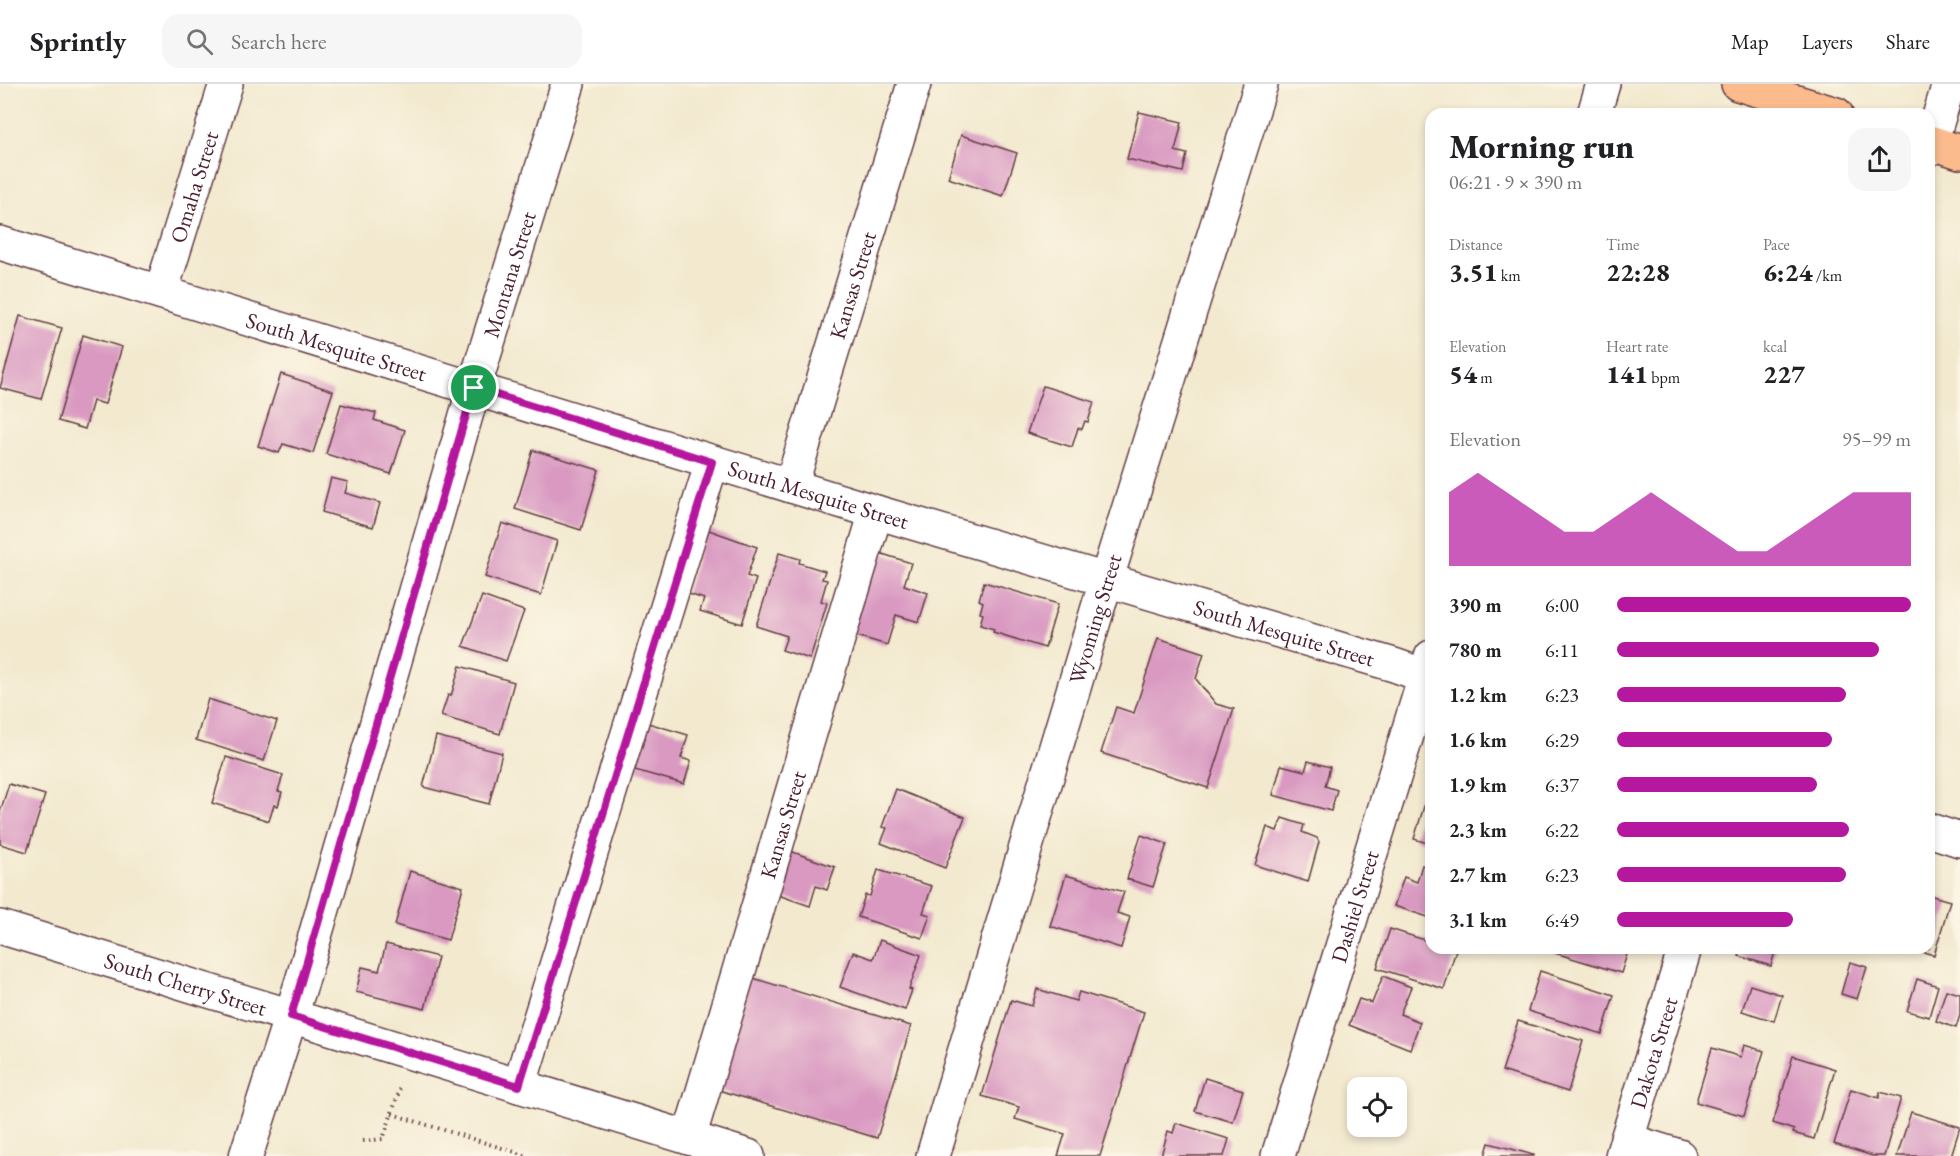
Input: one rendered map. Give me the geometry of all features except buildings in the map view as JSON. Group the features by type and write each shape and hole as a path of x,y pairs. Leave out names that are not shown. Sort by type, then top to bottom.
{"main road":[{"path":"1738,84 1816,108"}],"street":[{"name":"Omaha Street","path":"161,292 226,84"},
{"name":"Montana Street","path":"246,1156 291,1016 474,388 568,84"},
{"name":"Kansas Street","path":"791,486 914,84"},
{"name":"Wyoming Street","path":"933,1156 1106,581 1261,84"},
{"path":"1596,108 1603,84"},
{"path":"1937,146 1949,84"},
{"name":"South Mesquite Street","path":"0,243 1106,581 1425,670"},
{"path":"519,1086 712,462"},
{"name":"Kansas Street","path":"698,1145 876,512"},
{"name":"Dashiel Street","path":"1278,1156 1425,684"},
{"path":"1935,832 1960,840"},
{"name":"South Cherry Street","path":"0,927 519,1086 698,1145 748,1156"},
{"name":"Dakota Street","path":"1625,1148 1683,954"},
{"path":"1625,1148 1679,1156"}],"path":[{"path":"363,1141 383,1139 400,1089"},
{"path":"392,1114 528,1156"}],"route":[{"path":"474,388 712,462 519,1086 291,1016 474,388"}]}
